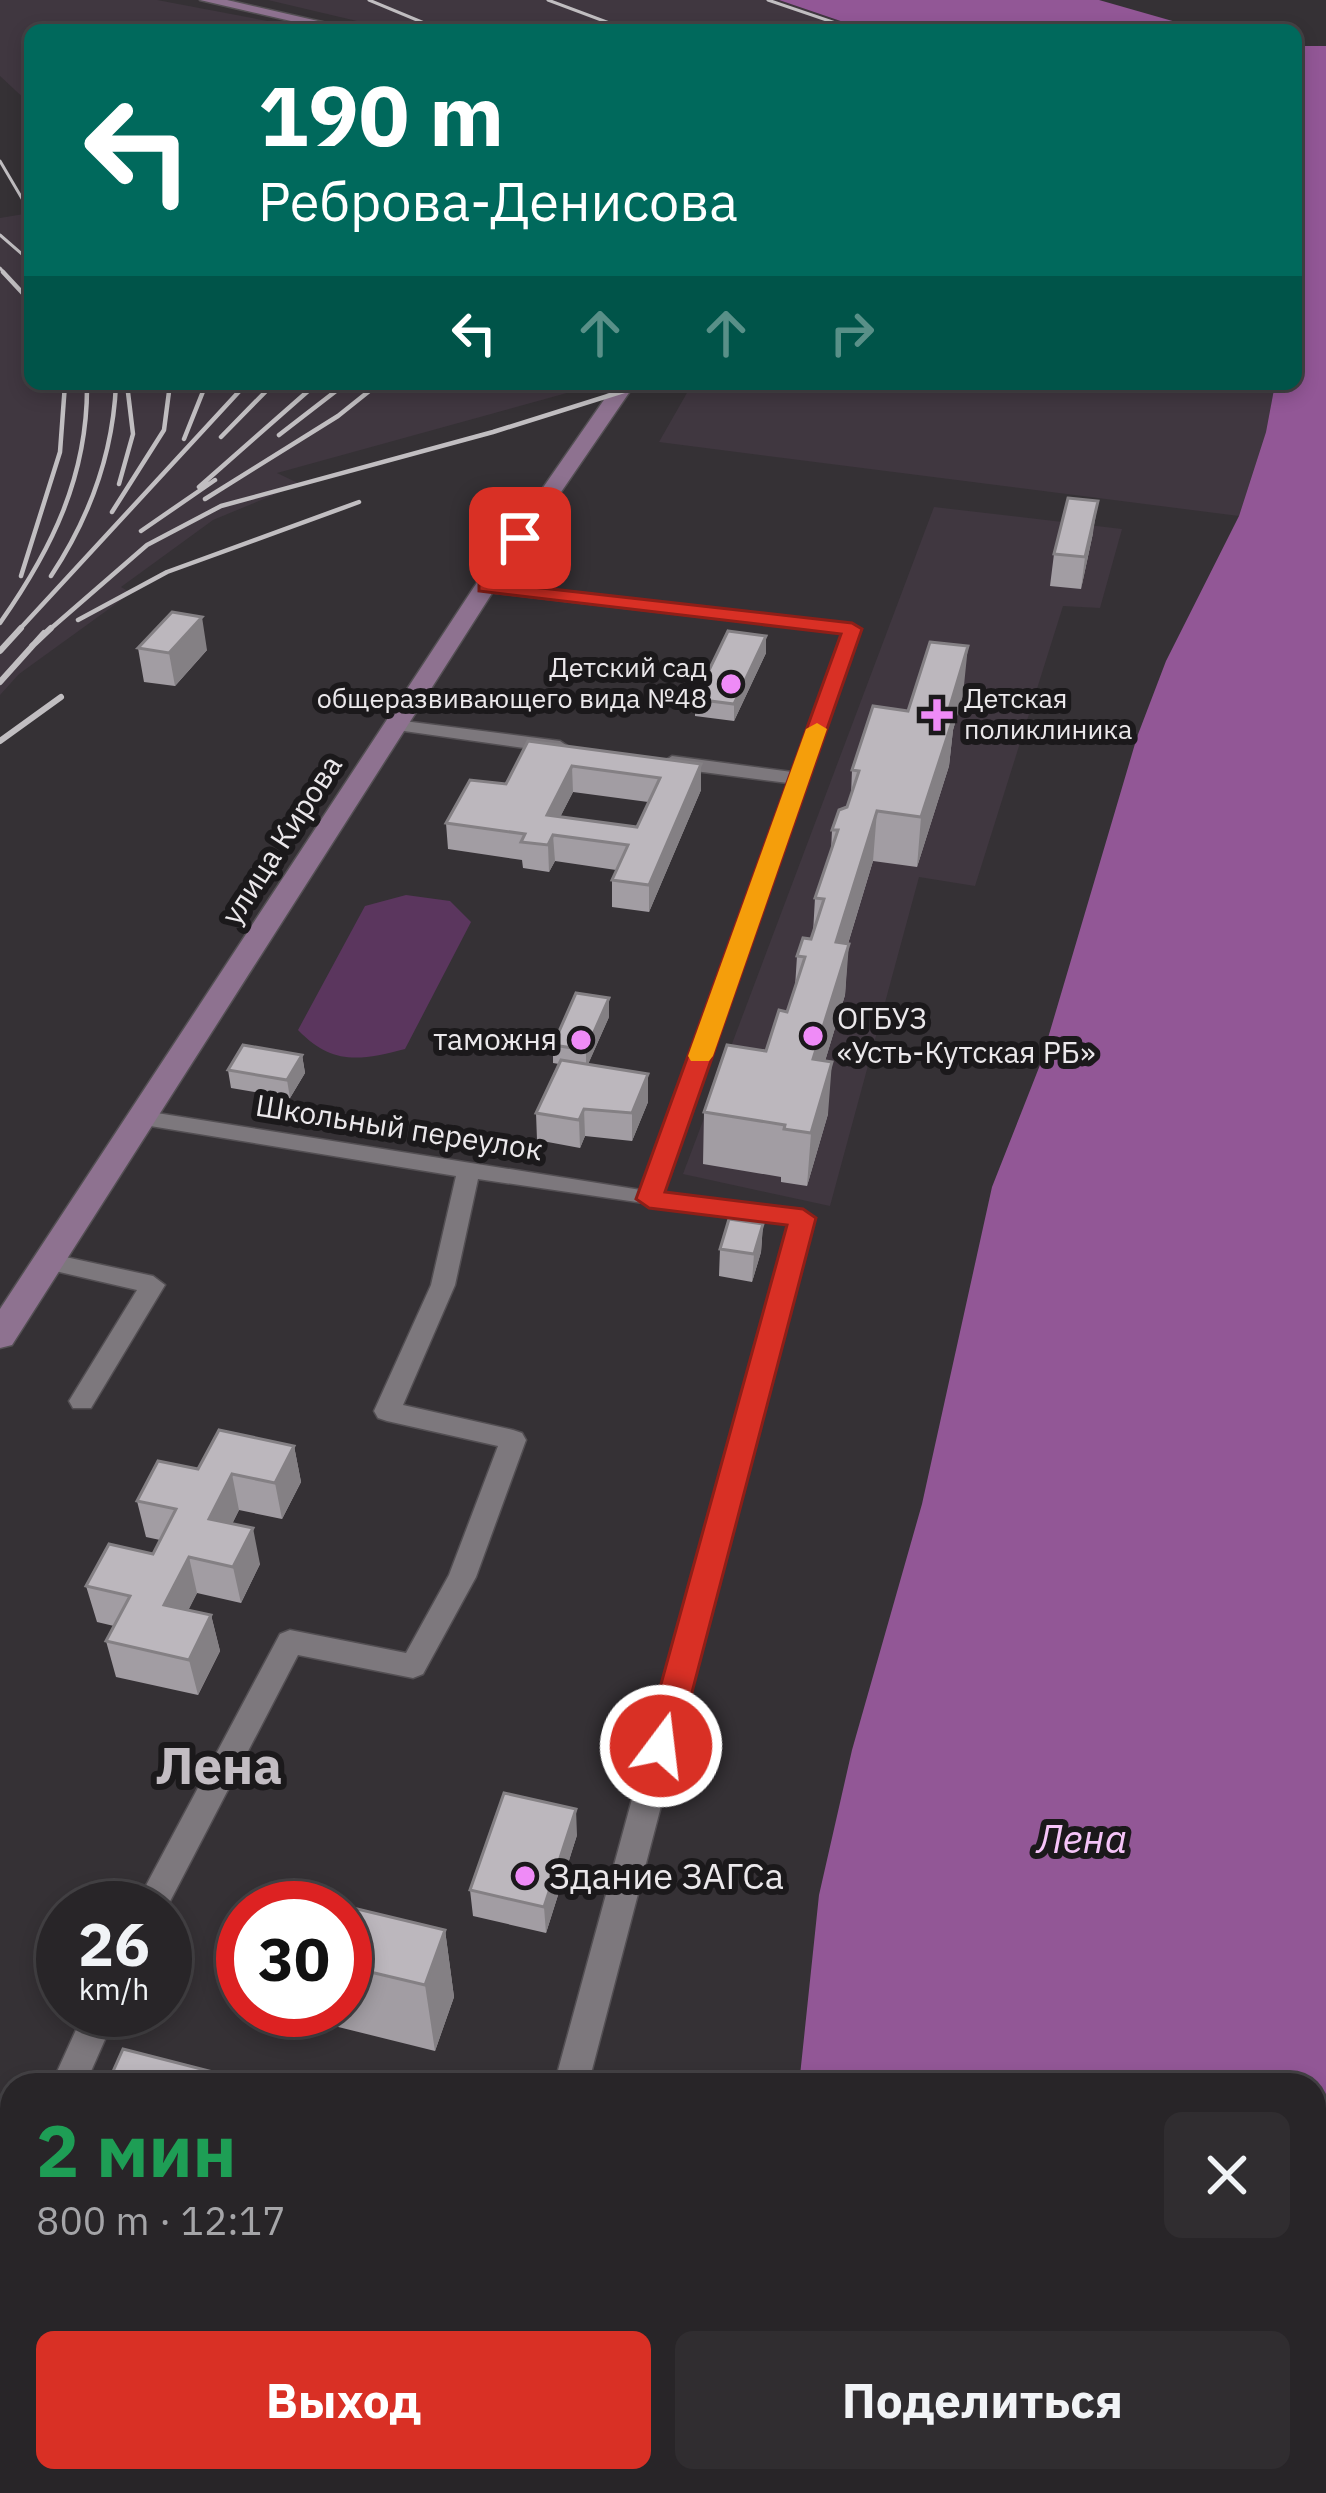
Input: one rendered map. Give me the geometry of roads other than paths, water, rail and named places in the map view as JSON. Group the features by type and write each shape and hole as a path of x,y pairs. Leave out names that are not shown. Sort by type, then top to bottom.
{"main road":[{"path":"207,0 321,24"},
{"name":"улица Кирова","path":"0,1336 485,587 621,390"}],"street":[{"path":"485,587 852,629 649,1199"},
{"path":"396,725 589,751"},
{"path":"659,760 799,779"},
{"name":"Школьный переулок","path":"138,1118 649,1199 803,1218 574,2073"},
{"path":"164,1881 290,1642 413,1666 462,1577 513,1440 387,1412 443,1285 469,1170"},
{"path":"47,1261 153,1285 82,1401"},
{"path":"73,2073 90,2037"}],"water":[{"path":"779,0 1099,0 1183,24 849,24"},
{"name":"Лена","path":"1302,46 1326,46 1326,2073 800,2073 819,1895 852,1750 922,1504 992,1187 1040,1065 1137,737 1166,661 1239,516 1266,432 1274,390 1302,390"}],"railway":[{"path":"369,0 427,24"},
{"path":"548,0 612,24"},
{"path":"768,0 838,24"},
{"path":"0,161 24,202"},
{"path":"0,235 24,256"},
{"path":"0,268 6,275"},
{"path":"3,272 24,295"},
{"path":"21,576 60,452 65,390"},
{"path":"0,623 51,539 74,481 87,390"},
{"path":"51,576 97,484 116,390"},
{"path":"119,484 133,434 128,390"},
{"path":"112,512 164,430 169,390"},
{"path":"184,439 204,390"},
{"path":"18,631 240,390"},
{"path":"221,437 267,390"},
{"path":"199,487 309,390"},
{"path":"279,435 337,390"},
{"path":"205,499 338,416 370,390"},
{"path":"48,631 147,545 221,506 627,390"},
{"path":"141,531 215,480"},
{"path":"78,620 167,572 359,502"},
{"path":"0,651 21,628"},
{"path":"34,644 51,628"},
{"path":"34,644 44,633"},
{"path":"0,682 34,644"},
{"path":"0,741 61,697"}],"place":[{"name":"Детский сад общеразвивающего вида №48","path":"731,684"},
{"name":"Детская поликлиника","path":"937,715"},
{"name":"ОГБУЗ «Усть-Кутская РБ»","path":"813,1036"},
{"name":"таможня","path":"581,1040"},
{"name":"Здание ЗАГСа","path":"525,1876"}],"district":[{"name":"Лена","path":"219,1766"}]}
